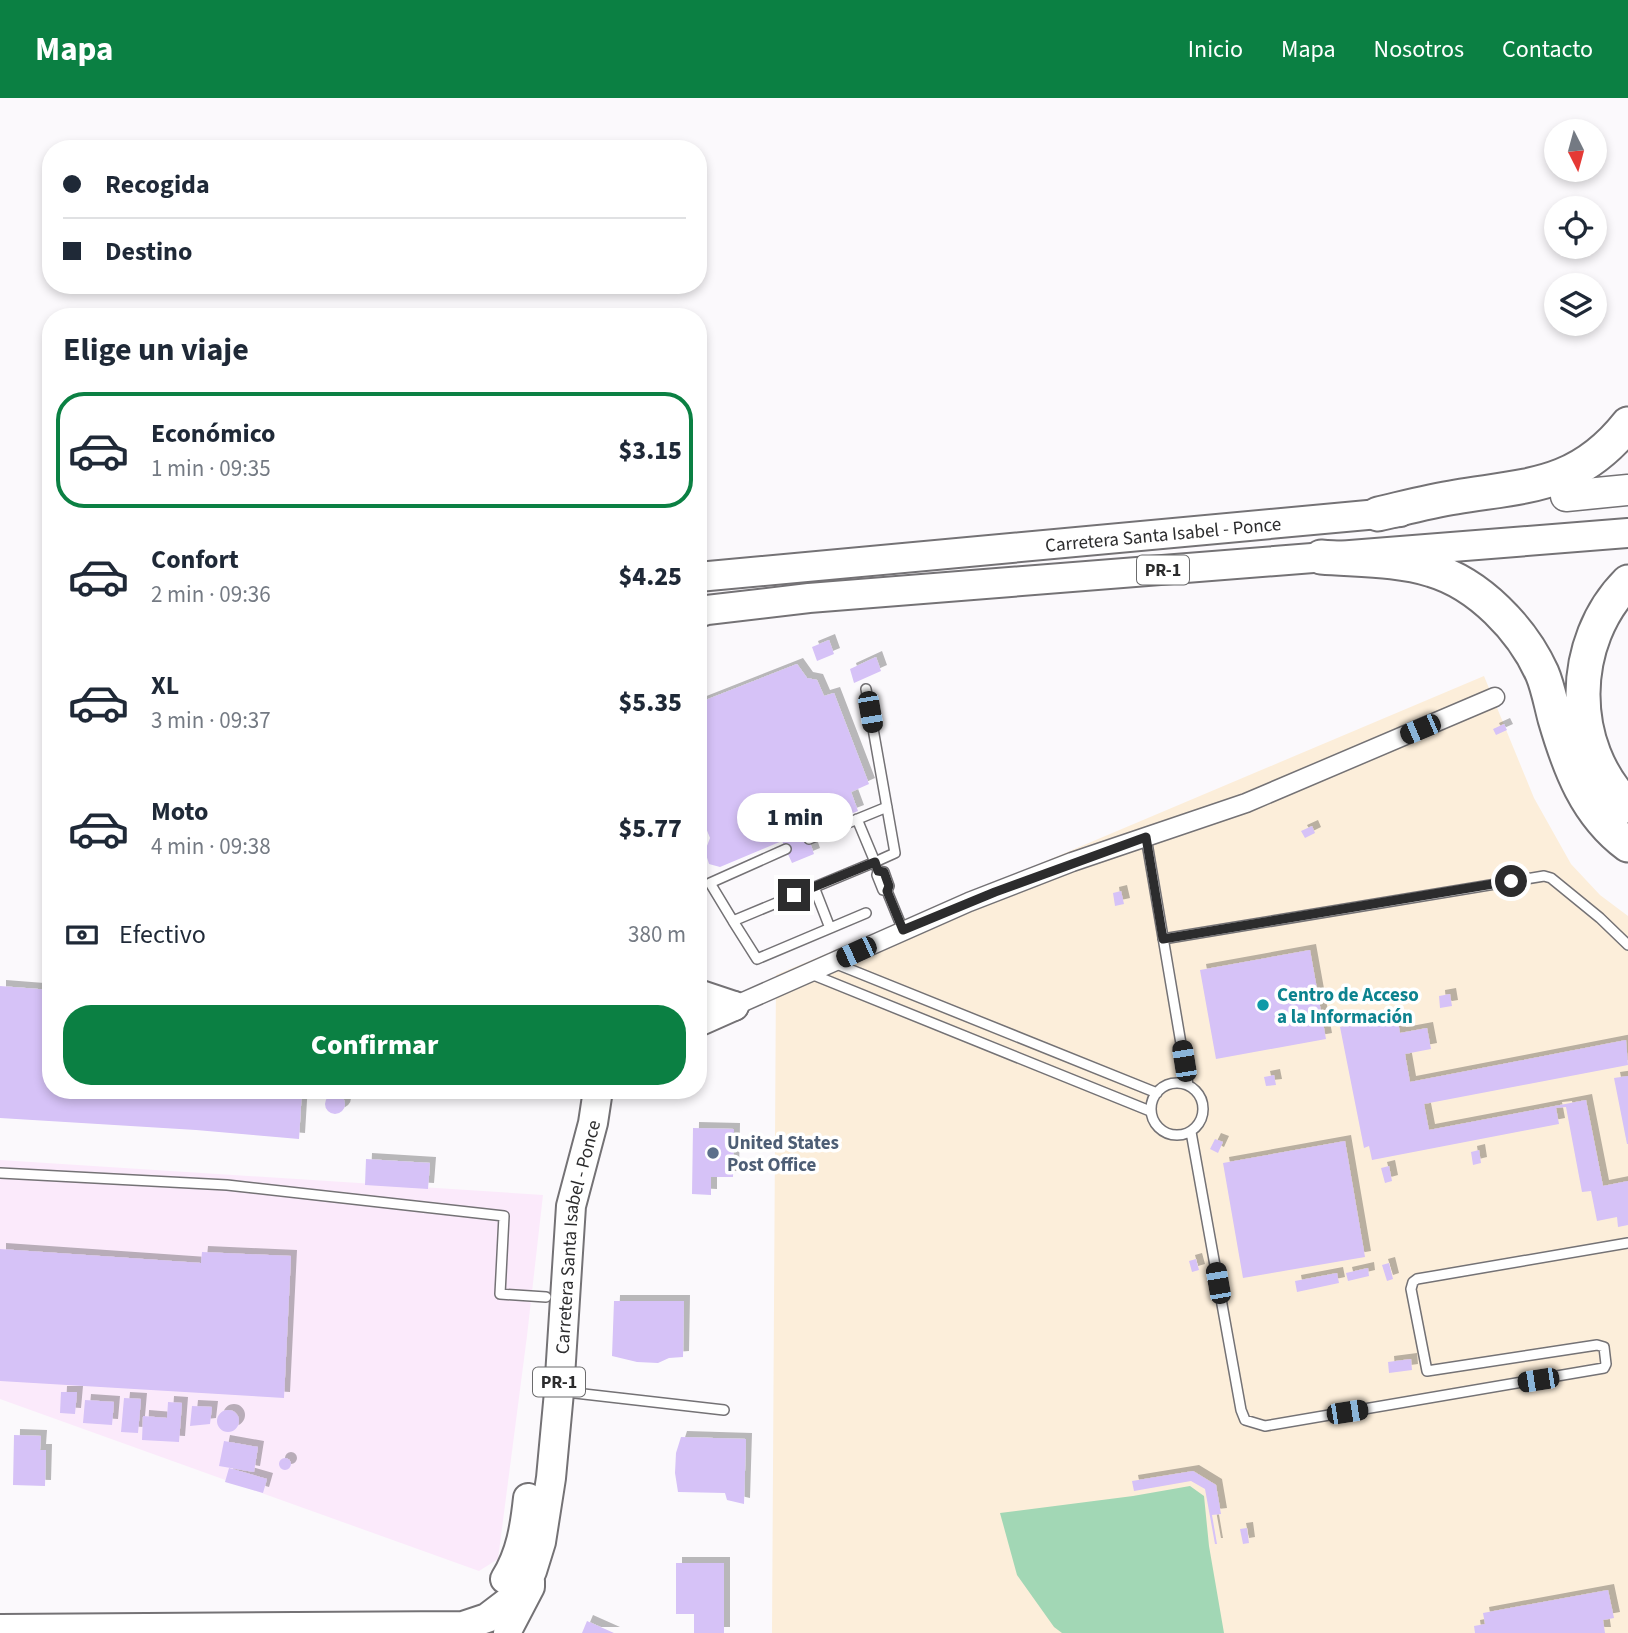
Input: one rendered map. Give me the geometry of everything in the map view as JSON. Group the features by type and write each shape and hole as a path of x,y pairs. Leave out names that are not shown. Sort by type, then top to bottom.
{"highway":[{"path":"1378,514 1455,497 1536,486 1566,475 1592,459 1628,425"},
{"name":"Carretera Santa Isabel - Ponce","path":"1566,496 1628,490"},
{"path":"1321,557 1401,564 1433,570 1457,581 1499,611 1514,628 1542,673 1567,761 1578,786 1591,807 1618,838 1628,845"},
{"path":"1628,582 1600,618 1589,645 1582,688 1584,717 1593,749 1603,774 1628,806"}],"main road":[{"name":"Carretera Santa Isabel - Ponce","path":"707,576 1566,496"},
{"name":"Carretera Santa Isabel - Ponce","path":"707,610 809,598 1628,533"},
{"path":"707,997 734,1006"},
{"path":"707,1018 734,1006"},
{"name":"Carretera Santa Isabel - Ponce","path":"0,1629 452,1630 477,1623 508,1602 532,1571 541,1542 551,1478 546,1297 553,1217 579,1099"},
{"name":"Carretera Santa Isabel - Ponce","path":"452,1630 498,1587 513,1566 525,1521 549,1391 571,1206 597,1099"},
{"path":"593,1123 608,1099"},
{"path":"507,1633 531,1587 532,1571"}],"street":[{"path":"707,1006 734,1006 982,897 1246,803 1495,698"}],"lane":[{"path":"733,921 814,887 877,867 895,853 866,689"},
{"path":"809,839 887,807"},
{"path":"857,819 877,867 884,872 889,886 887,891 903,930"},
{"path":"1146,837 1188,1085 1201,1098 1203,1107 1198,1125 1191,1132 1172,1135 1161,1131 1153,1122 1150,1111 1152,1099 1170,1084 1188,1085"},
{"path":"786,849 710,883 757,959 866,913"},
{"path":"1163,939 1544,876 1551,878 1600,918 1628,945"},
{"path":"814,887 830,928"},
{"path":"832,963 1157,1093"},
{"path":"809,973 1150,1111"},
{"path":"944,1027 951,1010"},
{"path":"1191,1132 1241,1410 1245,1420 1254,1424 1265,1426 1604,1368 1604,1347 1597,1345 1427,1371 1411,1289 1417,1279 1628,1243"},
{"path":"0,1173 227,1185 504,1216 500,1294 546,1297"},
{"path":"549,1391 724,1410"}],"shaded area":[{"path":"1484,676 1534,798 1571,864 1600,895 1628,916 1628,1633 772,1633 776,975"},
{"path":"0,1160 543,1195 498,1559 479,1571 0,1399"}],"green space":[{"path":"1190,1486 1204,1496 1209,1546 1224,1633 1062,1633 1054,1627 1017,1575 1000,1513"}],"building":[{"path":"829,640 834,654 817,661 812,647"},
{"path":"876,657 881,671 854,683 850,669"},
{"path":"797,664 807,678 817,680 824,696 834,693 869,784 851,792 858,811 806,831 814,854 792,863 782,841 720,867 709,864 707,699"},
{"path":"1504,724 1507,730 1496,735 1493,729"},
{"path":"1312,826 1315,833 1305,838 1301,831"},
{"path":"1121,891 1124,904 1115,906 1113,893"},
{"name":"Centro de Acceso a la Información","path":"1310,950 1326,1039 1216,1059 1200,970"},
{"path":"0,986 42,989 42,1099 301,1099 299,1139 0,1118"},
{"path":"1450,994 1452,1006 1440,1008 1439,996"},
{"path":"1397,1016 1400,1033 1427,1028 1431,1049 1405,1054 1410,1082 1626,1040 1628,1065 1424,1104 1429,1130 1586,1100 1603,1186 1628,1181 1628,1225 1618,1227 1617,1217 1597,1221 1591,1191 1582,1192 1566,1107 1556,1108 1559,1124 1372,1160 1369,1146 1364,1148 1340,1027"},
{"path":"1274,1075 1276,1085 1266,1086 1264,1077"},
{"path":"1628,1076 1628,1144 1627,1144 1614,1078"},
{"path":"327,1099 344,1100 344,1108 339,1113 331,1113 326,1108"},
{"name":"United States Post Office","path":"693,1128 734,1129 733,1177 711,1177 711,1195 692,1194"},
{"path":"1215,1139 1223,1142 1218,1153 1210,1149"},
{"path":"1345,1141 1365,1257 1243,1278 1223,1163"},
{"path":"1479,1150 1481,1163 1473,1165 1471,1152"},
{"path":"366,1159 430,1163 428,1189 365,1185"},
{"path":"1389,1166 1392,1181 1385,1183 1381,1168"},
{"path":"0,1249 201,1263 202,1252 291,1256 284,1398 0,1381"},
{"path":"1196,1259 1199,1270 1192,1272 1189,1261"},
{"path":"1389,1263 1393,1279 1387,1281 1382,1265"},
{"path":"1368,1268 1369,1276 1348,1281 1346,1273"},
{"path":"1337,1273 1339,1283 1297,1292 1295,1281"},
{"path":"614,1301 684,1301 683,1357 669,1358 658,1363 637,1362 612,1356"},
{"path":"1411,1359 1412,1370 1389,1373 1388,1362"},
{"path":"61,1392 77,1392 75,1414 60,1413"},
{"path":"124,1398 141,1399 138,1433 121,1432"},
{"path":"85,1400 114,1402 112,1425 83,1423"},
{"path":"168,1402 182,1403 179,1442 142,1440 143,1416 167,1418"},
{"path":"192,1406 212,1407 210,1424 190,1426"},
{"path":"228,1410 238,1417 239,1421 232,1431 228,1432 218,1425 217,1421 224,1411"},
{"path":"14,1435 41,1436 40,1450 46,1450 45,1486 13,1485"},
{"path":"681,1437 746,1439 744,1504 727,1500 725,1493 678,1492 676,1453"},
{"path":"224,1441 258,1447 254,1472 219,1466"},
{"path":"285,1458 291,1464 285,1470 279,1464"},
{"path":"229,1468 267,1479 263,1493 225,1482"},
{"path":"1193,1471 1216,1485 1221,1514 1212,1515 1217,1544 1205,1489 1191,1481 1134,1491 1132,1481"},
{"path":"1247,1528 1249,1543 1243,1544 1240,1529"},
{"path":"676,1563 724,1563 724,1633 694,1633 694,1614 676,1614"},
{"path":"1608,1590 1614,1618 1603,1620 1605,1633 1475,1633 1474,1626 1485,1624 1483,1613"},
{"path":"587,1621 614,1633 582,1633"}],"place":[{"name":"Centro de Acceso a la Información","path":"1263,1005"},
{"name":"United States Post Office","path":"713,1153"}],"route":[{"path":"794,895 875,862 878,871 884,872 889,886 887,891 903,930 1072,862 1146,837 1163,939 1511,881"}]}
